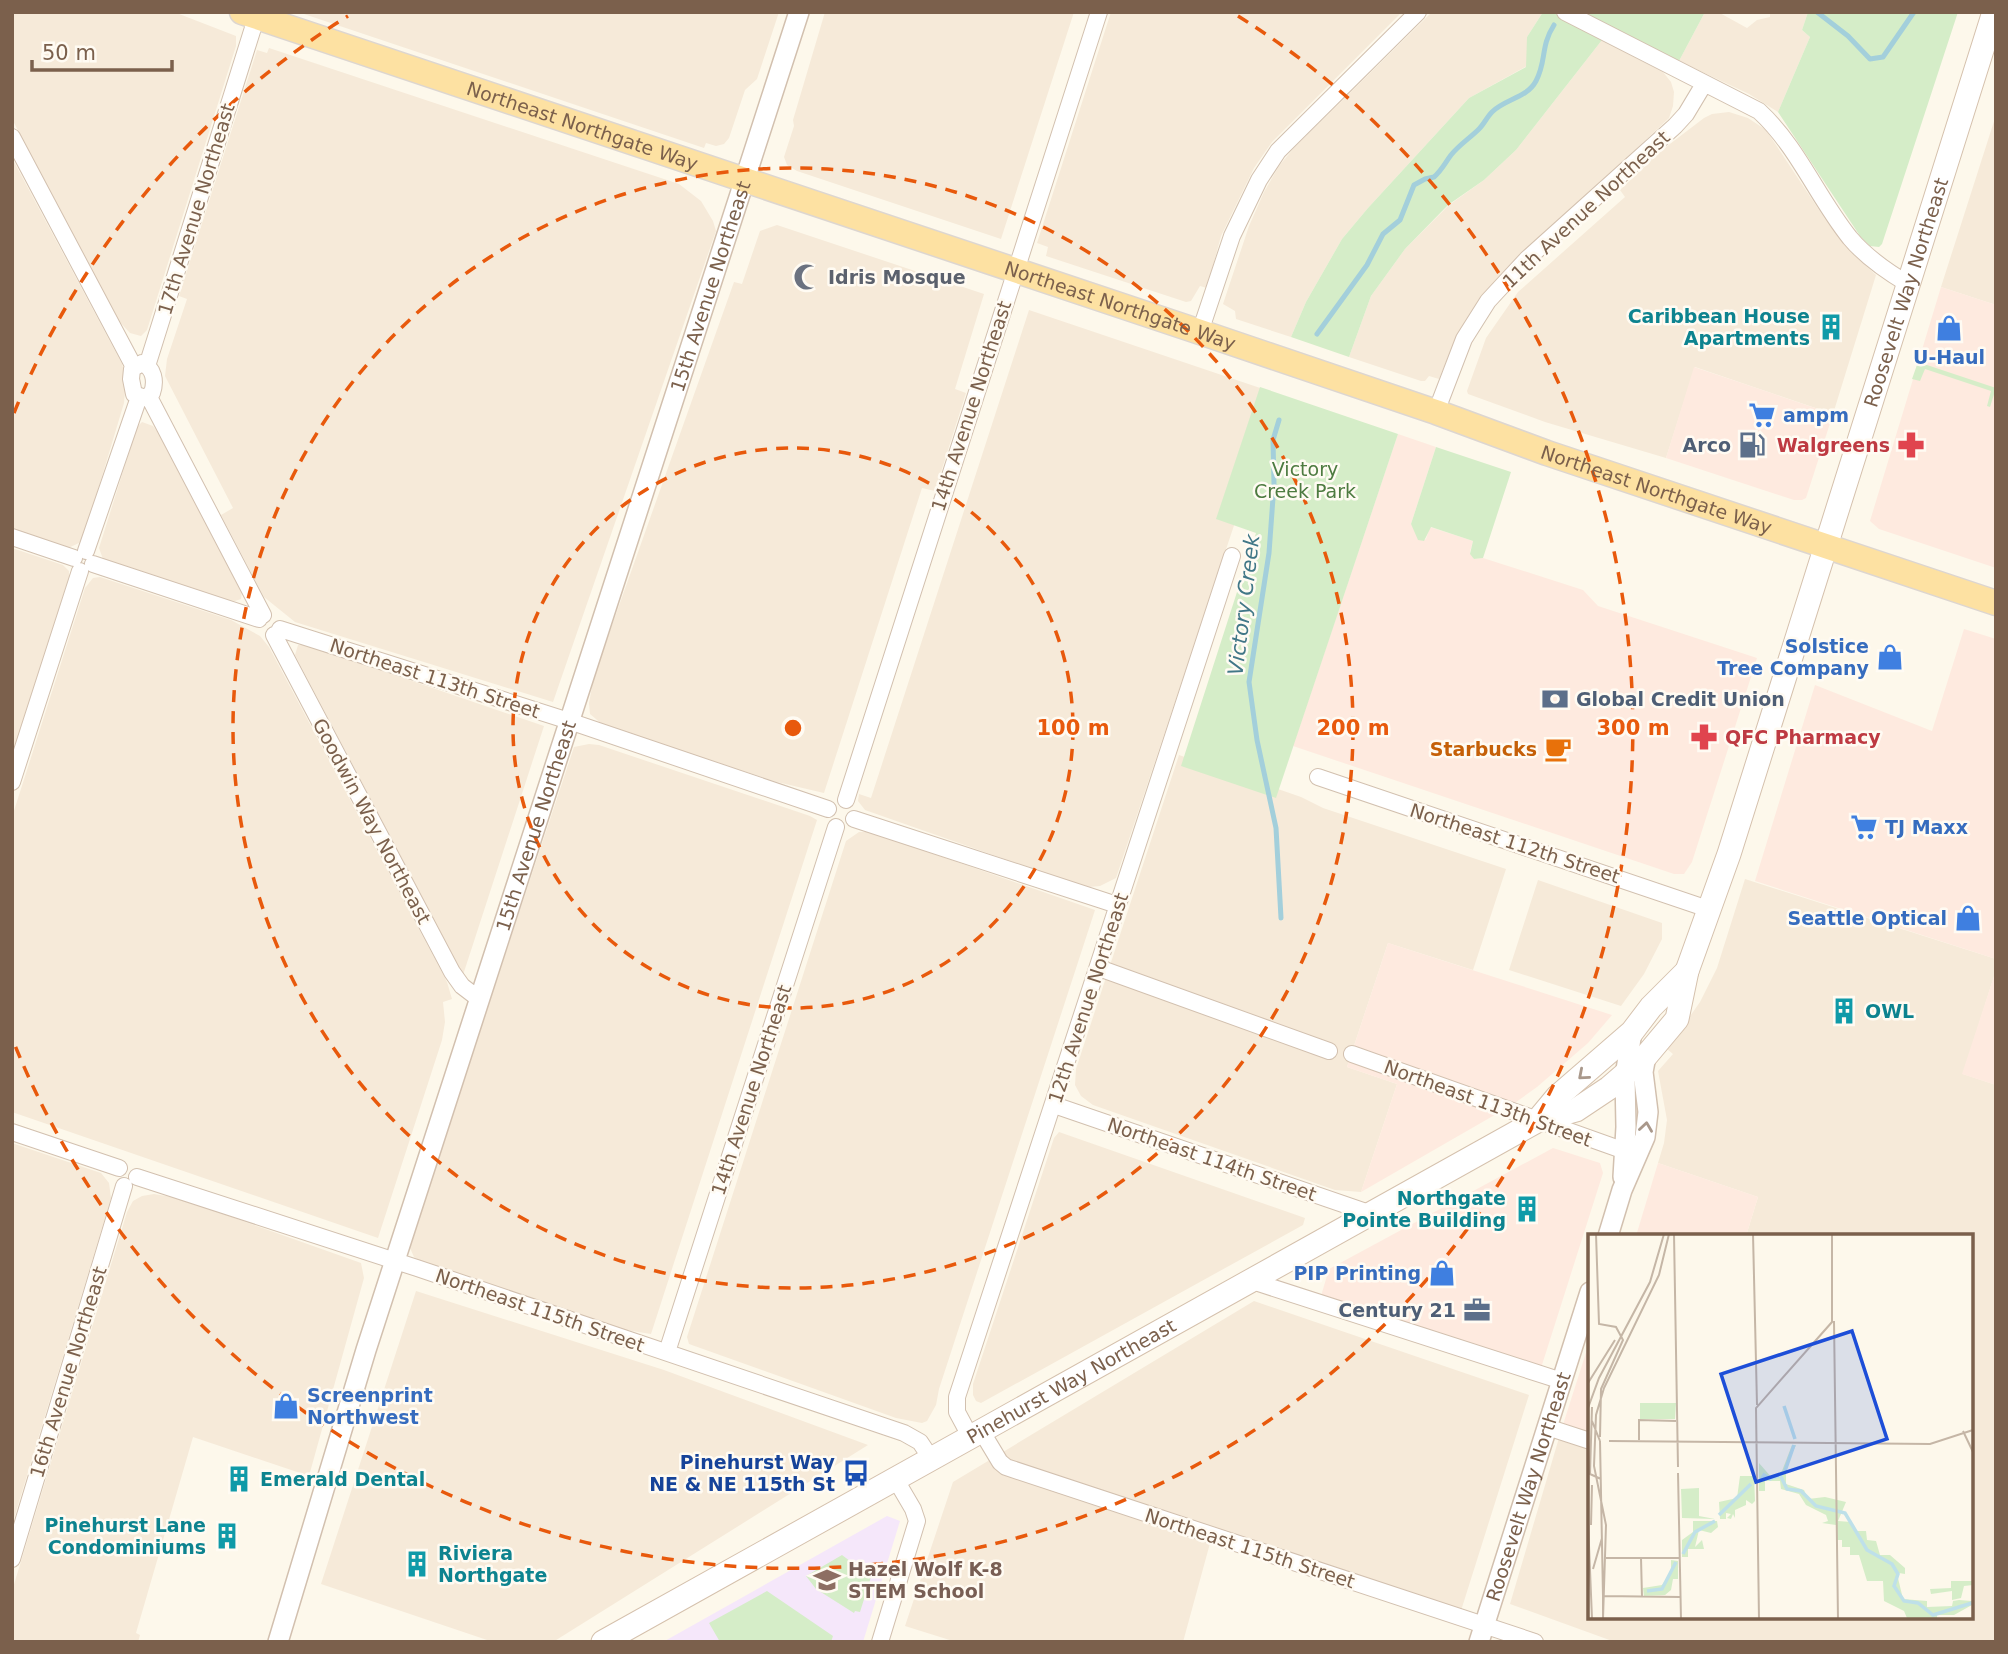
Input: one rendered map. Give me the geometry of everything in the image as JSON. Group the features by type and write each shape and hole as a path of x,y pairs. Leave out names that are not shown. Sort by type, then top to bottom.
{"main road":[{"name":"Roosevelt Way Northeast","path":"1625,1076 1677,1019 1687,971 1711,910 1994,12"},
{"name":"Northeast Northgate Way","path":"252,14 1996,603"},
{"name":"Roosevelt Way Northeast","path":"1632,1032 1651,1007 1687,971"},
{"name":"Pinehurst Way Northeast","path":"1537,1121 1557,1097 1632,1032"},
{"name":"Pinehurst Way Northeast","path":"603,1642 1537,1121 1576,1110 1625,1076"}],"street":[{"name":"15th Avenue Northeast","path":"278,1642 395,1261 799,12"},
{"name":"14th Avenue Northeast","path":"846,800 1100,12"},
{"path":"1200,332 1233,236 1259,180 1278,151 1418,12"},
{"path":"1565,12 1759,111 1772,123 1851,238 1874,258 1880,267 1908,284"},
{"name":"17th Avenue Northeast","path":"141,366 252,14"},
{"name":"11th Avenue Northeast","path":"1436,412 1471,326 1488,301 1527,259 1675,126 1686,114 1704,84"},
{"path":"12,137 141,366 131,374 134,394 144,397 261,617"},
{"path":"12,782 83,561 144,397"},
{"path":"12,537 261,617 275,618 279,623 277,632"},
{"name":"12th Avenue Northeast","path":"976,1435 957,1412 957,1397 1232,556"},
{"name":"Northeast 113th Street","path":"277,632 569,721 828,809"},
{"name":"Goodwin Way Northeast","path":"277,632 452,972 462,986 479,999"},
{"name":"Northeast 112th Street","path":"1318,778 1711,910"},
{"path":"846,800 855,809 855,819 848,826 836,827 829,821 828,809 834,801 846,800"},
{"path":"855,819 1117,905"},
{"name":"14th Avenue Northeast","path":"667,1352 836,827"},
{"path":"1099,968 1329,1051"},
{"name":"Roosevelt Way Northeast","path":"1622,1190 1625,1076 1632,1032"},
{"name":"Northeast 113th Street","path":"1352,1054 1625,1151"},
{"name":"Roosevelt Way Northeast","path":"1609,1234 1622,1190 1641,1149 1648,1125 1643,1081 1646,1056"},
{"name":"Northeast 114th Street","path":"1054,1105 1369,1213"},
{"path":"12,1132 119,1168 117,1179 131,1181"},
{"name":"Northeast 115th Street","path":"131,1181 395,1261 904,1433 920,1442 932,1460"},
{"name":"16th Avenue Northeast","path":"12,1559 131,1181"},
{"path":"1252,1281 1562,1381"},
{"name":"Roosevelt Way Northeast","path":"1482,1633 1588,1298"},
{"path":"1547,1427 1588,1440"},
{"name":"Northeast 115th Street","path":"976,1435 1006,1468 1482,1633 1535,1642"},
{"path":"880,1642 917,1521 896,1480"}],"shaded area":[{"path":"12,12 174,12 236,36 236,46 147,330 141,336 130,333 117,319 12,119"},
{"path":"298,12 779,12 757,79 745,90 729,138 724,144 716,146 706,143 704,148"},
{"path":"825,12 1074,12 1001,239 797,171 787,165 784,157 794,126 793,120"},
{"path":"1111,12 1402,12 1272,142 1254,168 1221,236 1207,288 1200,286 1191,301 1186,302 1046,256 1048,247 1037,243"},
{"path":"1432,12 1543,12 1527,37 1527,66 1469,98 1368,208 1342,239 1306,302 1291,337 1236,319 1235,311 1223,304 1249,226 1279,166"},
{"path":"1705,12 1718,12 1747,28 1757,20 1770,17 1770,12 1808,12 1802,30 1810,37 1778,112 1749,94 1679,61"},
{"path":"1602,40 1663,72 1671,82 1674,92 1669,118 1491,286 1456,337 1439,379 1429,376 1425,381 1421,381 1349,357 1371,296 1405,249 1449,205 1484,180 1516,150"},
{"path":"269,48 679,184 701,201 713,221 716,231 553,702 295,622 264,597 221,515 233,508 165,376 167,359 187,299 179,296 257,50 267,53"},
{"path":"1729,112 1748,118 1766,130 1825,219 1852,253 1876,275 1833,414 1695,367 1666,458 1545,422 1468,394 1486,338 1518,292 1625,197 1620,190 1662,150 1704,118"},
{"path":"1996,115 1996,305 1941,287"},
{"path":"12,158 122,364 126,378 124,403 85,533 79,543 68,548 12,530"},
{"path":"777,225 984,294 955,389 966,393 935,491 922,488 824,793 777,782 603,725 590,714 589,703 594,676 734,282 742,284 760,231"},
{"path":"1941,287 1996,305 1996,568 1879,529 1870,521"},
{"path":"1029,310 1278,394 1116,878 1100,886 1089,887 1070,882 865,810 858,801 859,794 871,798"},
{"path":"1694,367 1833,414 1806,498 1794,500 1666,458"},
{"path":"142,422 153,426 159,434 242,591 241,599 225,600 103,559 99,548 137,427"},
{"path":"1398,434 1436,447 1411,524 1422,541 1426,539 1430,527 1473,541 1470,552 1474,559 1483,558 1583,590 1598,606 1757,658 1692,862 1684,874 1674,874 1293,746"},
{"path":"12,548 63,565 69,571 69,577 12,757"},
{"path":"100,577 231,620 260,636 269,647 447,982 452,999 443,1002 445,1022 442,1040 378,1238 12,1112 12,817 85,588 93,578"},
{"path":"1964,629 1996,639 1996,959 1755,881 1815,685 1932,731"},
{"path":"298,645 307,645 544,726 463,975 295,655"},
{"path":"599,745 817,820 651,1334 626,1330 420,1261 414,1257 410,1248 574,747"},
{"path":"1179,755 1301,797 1323,808 1506,869 1473,970 1388,943 1347,1067 1397,1084 1361,1192 1335,1190 1093,1105 1081,1096 1075,1085 1076,1069"},
{"path":"859,832 871,832 1095,910 936,1405 927,1421 922,1423 896,1418 689,1344 687,1337 846,841"},
{"path":"1745,879 1996,959 1996,970 1963,1074 1996,1085 1996,1642 1615,1642 1510,1604 1561,1431 1588,1440 1588,1619 1973,1619 1973,1234 1747,1234 1758,1197 1658,1163 1667,1120 1658,1071 1673,1054 1667,1049 1700,1002 1717,968"},
{"path":"1538,880 1662,923 1662,939 1644,974 1621,1006 1509,970"},
{"path":"1388,943 1612,1015 1588,1043 1512,1105 1361,1192 1397,1084 1347,1067"},
{"path":"1996,970 1996,1085 1962,1074"},
{"path":"1059,1132 1305,1218 1303,1225 981,1403 976,1401 973,1395 973,1384 1054,1138"},
{"path":"12,1143 101,1173 109,1183 111,1198 12,1525"},
{"path":"1553,1148 1600,1163 1603,1173 1541,1368 1321,1296 1329,1269"},
{"path":"1658,1163 1758,1197 1747,1234 1637,1234"},
{"path":"154,1194 178,1198 361,1263 364,1278 309,1476 193,1437 136,1633 140,1635 138,1642 12,1642 12,1591 127,1212 133,1201"},
{"path":"416,1291 664,1370 868,1445 553,1642 493,1642 321,1584"},
{"path":"1254,1301 1529,1395 1459,1617 1212,1536 1183,1642 956,1642 905,1626 953,1482"},
{"path":"1588,1346 1588,1440 1561,1431"},
{"name":"Hazel Wolf K-8 STEM School","path":"887,1516 900,1521 863,1642 663,1642"}],"green space":[{"path":"1543,12 1552,12 1602,40 1516,150 1484,180 1448,205 1405,249 1371,296 1349,357 1291,337 1306,302 1342,239 1368,208 1469,98 1526,67 1527,37"},
{"path":"1577,12 1705,12 1679,61"},
{"path":"1808,12 1958,12 1879,247 1870,246 1860,236 1778,112 1810,37 1802,30"},
{"path":"1918,362 1996,388 1990,407 1987,406 1991,391 1925,369 1920,381 1912,379"},
{"name":"Victory Creek Park","path":"1260,387 1398,434 1276,798 1181,766 1256,533 1216,519"},
{"path":"1436,447 1511,472 1483,558 1474,559 1470,554 1473,541 1431,527 1424,541 1418,540 1411,524"},
{"path":"842,1555 871,1577 860,1612 854,1613 816,1589 806,1576"},
{"path":"767,1591 833,1636 831,1642 720,1642 709,1623"}],"waterway":[{"path":"1817,12 1848,36 1870,59 1883,57 1914,12"},
{"name":"Victory Creek","path":"1317,334 1367,265 1383,234 1400,220 1414,185 1434,177 1454,151 1479,129 1492,112 1532,87 1554,25"},
{"name":"Victory Creek","path":"1279,420 1273,440 1274,484 1269,553 1249,682 1257,740 1276,828 1281,918"}],"place":[{"name":"Idris Mosque","path":"807,277"},
{"name":"Caribbean House Apartments","path":"1831,327"},
{"name":"U-Haul","path":"1949,328"},
{"name":"ampm","path":"1762,415"},
{"name":"Arco","path":"1752,445"},
{"name":"Walgreens","path":"1911,445"},
{"name":"Solstice Tree Company","path":"1890,657"},
{"name":"Global Credit Union","path":"1555,699"},
{"name":"QFC Pharmacy","path":"1704,737"},
{"name":"Starbucks","path":"1558,749"},
{"name":"TJ Maxx","path":"1864,827"},
{"name":"Seattle Optical","path":"1968,918"},
{"name":"OWL","path":"1844,1011"},
{"name":"Northgate Pointe Building","path":"1527,1209"},
{"name":"PIP Printing","path":"1442,1273"},
{"name":"Century 21","path":"1477,1310"},
{"name":"Screenprint Northwest","path":"286,1406"},
{"name":"Pinehurst Way NE & NE 115th St","path":"856,1473"},
{"name":"Emerald Dental","path":"239,1479"},
{"name":"Pinehurst Lane Condominiums","path":"227,1536"},
{"name":"Riviera Northgate","path":"417,1564"},
{"name":"Hazel Wolf K-8 STEM School","path":"827,1580"}]}
